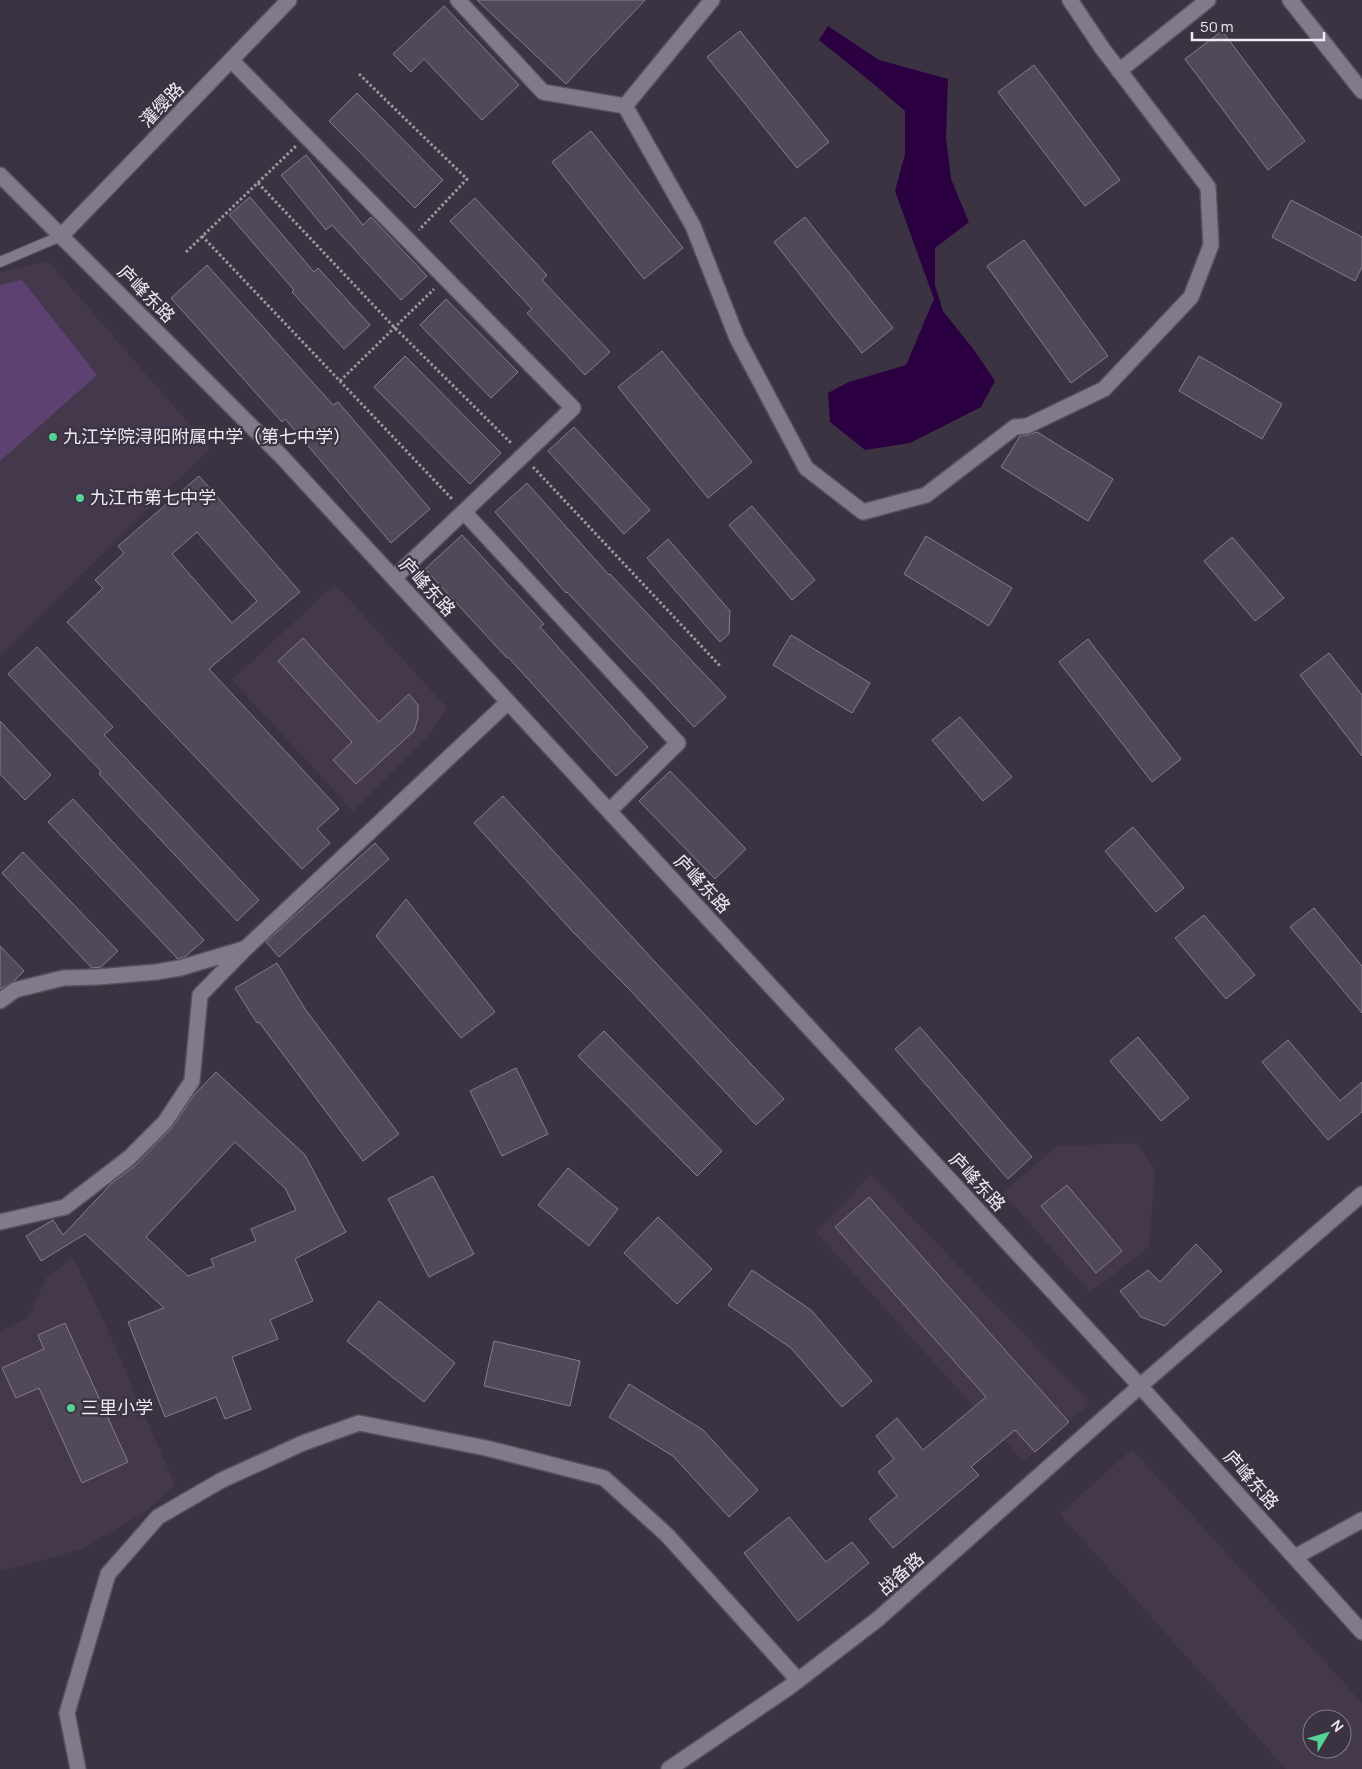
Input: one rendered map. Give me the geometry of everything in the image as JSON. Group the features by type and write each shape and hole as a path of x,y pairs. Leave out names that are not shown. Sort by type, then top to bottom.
{"street":[{"name":"灌缨路","path":"61,236 289,0"},
{"path":"458,0 543,92 625,106"},
{"path":"625,106 712,0"},
{"path":"625,106 692,226 737,338 806,468 863,512 926,495 1015,428 1026,426 1104,389 1191,297 1211,245 1208,187 1119,71 1070,0"},
{"path":"1119,71 1208,0"},
{"path":"1290,0 1362,91"},
{"path":"231,60 573,408 394,578"},
{"name":"庐峰东路","path":"0,175 282,457 1140,1386 1362,1632"},
{"path":"464,512 678,743 608,811"},
{"path":"0,1222 65,1207 129,1158 165,1122 192,1082 200,995 245,949 508,702"},
{"path":"0,1001 15,990 63,978 156,972 180,968 245,949"},
{"name":"战备路","path":"669,1769 798,1680 878,1619 1140,1386 1362,1194"},
{"path":"78,1769 67,1713 108,1574 158,1517 222,1480 303,1442 359,1422 486,1448 604,1478 667,1535 798,1680"},
{"path":"1295,1557 1362,1520"}],"lane":[{"path":"0,262 61,236"}],"path":[{"path":"359,74 467,179 408,241"},
{"path":"186,252 306,137"},
{"path":"258,183 395,328 523,456 721,667"},
{"path":"202,236 464,512"},
{"path":"340,381 445,278"}],"shaded area":[{"path":"828,26 879,60 948,79 946,138 951,179 969,222 935,248 935,285 943,311 974,350 995,381 981,407 910,443 865,450 830,422 828,393 849,382 906,365 934,299 895,191 905,154 905,111 819,40"},
{"name":"九江市第七中学","path":"48,261 210,448 0,655 0,273"},
{"path":"22,280 97,375 0,461 0,285"},
{"path":"335,584 447,708 431,733 353,811 232,680"},
{"path":"1138,1143 1155,1170 1149,1247 1090,1292 1003,1193 1057,1146"},
{"path":"871,1175 1090,1403 1024,1462 816,1232"},
{"name":"三里小学","path":"73,1257 105,1324 175,1485 145,1512 80,1550 0,1571 0,1331 28,1318 46,1278"},
{"path":"1132,1449 1362,1703 1362,1769 1286,1769 1060,1514"}],"building":[{"path":"477,0 645,0 566,84"},
{"path":"444,6 519,85 482,120 424,59 411,72 393,54"},
{"path":"740,31 829,142 797,168 707,57"},
{"path":"1222,31 1305,141 1268,170 1185,59"},
{"path":"1034,65 1120,180 1085,206 998,92"},
{"path":"357,93 443,180 415,208 329,121"},
{"path":"591,131 683,248 644,279 552,162"},
{"path":"306,155 363,225 371,217 427,276 401,300 332,225 326,230 281,175"},
{"path":"250,197 314,272 318,268 370,325 344,349 292,292 294,290 229,215"},
{"path":"475,198 547,275 542,280 610,352 585,375 527,313 532,309 450,221"},
{"path":"1291,200 1362,237 1362,267 1355,281 1272,237"},
{"path":"805,217 893,328 862,353 774,242"},
{"path":"1024,240 1108,356 1071,383 987,266"},
{"path":"207,265 333,405 338,402 430,509 391,543 285,419 282,422 171,298"},
{"path":"446,299 518,372 491,398 420,325"},
{"path":"662,351 752,462 708,498 618,387"},
{"path":"405,356 501,453 470,484 374,387"},
{"path":"1199,356 1282,404 1262,439 1179,391"},
{"path":"574,427 650,510 624,534 548,451"},
{"path":"1037,432 1113,479 1088,521 1001,467 1020,436"},
{"path":"199,476 300,592 209,669 339,809 317,829 330,843 302,869 67,622 103,588 95,580 124,553 118,546","holes":["197,532 257,601 232,623 172,554"]},
{"path":"527,483 609,575 726,697 694,727 566,593 495,512"},
{"path":"752,506 815,580 792,600 729,525"},
{"path":"462,535 544,624 540,627 648,747 616,776 425,569"},
{"path":"926,536 1012,588 989,626 904,574"},
{"path":"1232,537 1284,598 1255,621 1204,561"},
{"path":"668,539 730,611 729,634 720,642 647,558"},
{"path":"791,635 870,683 852,713 773,665"},
{"path":"303,638 379,722 409,694 418,705 418,718 414,731 356,784 333,760 352,742 278,661"},
{"path":"1088,639 1181,759 1152,782 1059,662"},
{"path":"37,647 113,727 104,735 259,900 237,921 99,774 101,771 8,674"},
{"path":"1329,653 1362,695 1362,756 1300,675"},
{"path":"960,717 1012,777 983,801 932,740"},
{"path":"0,721 51,775 25,800 0,774"},
{"path":"670,771 746,849 715,879 639,801"},
{"path":"503,796 784,1099 756,1125 572,931 474,823"},
{"path":"73,799 204,940 186,956 178,959 48,822"},
{"path":"1133,827 1184,888 1156,912 1105,851"},
{"path":"375,843 389,859 279,957 266,942"},
{"path":"23,852 118,951 101,967 92,968 2,873"},
{"path":"406,899 495,1012 461,1038 376,936"},
{"path":"1314,908 1362,966 1362,1013 1290,927"},
{"path":"1204,915 1255,975 1226,999 1175,938"},
{"path":"0,946 24,971 14,981 0,989"},
{"path":"277,963 305,1009 399,1134 363,1161 259,1022 257,1023 235,988"},
{"path":"920,1027 1032,1157 1008,1179 895,1049"},
{"path":"604,1031 722,1151 697,1176 578,1056"},
{"path":"1138,1037 1189,1098 1161,1121 1110,1061"},
{"path":"1288,1040 1340,1101 1362,1082 1362,1112 1328,1140 1262,1062"},
{"path":"516,1068 548,1134 502,1156 470,1091"},
{"path":"216,1072 305,1155 346,1232 295,1259 313,1301 270,1320 278,1339 232,1357 251,1409 225,1419 216,1397 165,1417 128,1322 164,1308 85,1234 41,1261 26,1236 53,1220 63,1235 112,1183 136,1165 172,1128 194,1095","holes":["235,1142 285,1188 296,1210 251,1229 256,1241 211,1259 214,1266 188,1276 146,1237"]},
{"path":"568,1168 618,1209 589,1246 538,1205"},
{"path":"433,1176 474,1254 429,1277 388,1199"},
{"path":"1067,1185 1122,1251 1096,1273 1041,1206"},
{"path":"869,1197 1069,1422 1035,1452 1015,1430 971,1467 979,1475 893,1548 869,1519 897,1496 878,1472 894,1459 876,1436 897,1418 923,1450 986,1397 835,1227"},
{"path":"658,1217 712,1269 677,1304 624,1253"},
{"path":"1196,1244 1222,1271 1165,1326 1141,1317 1120,1291 1148,1270 1160,1282"},
{"path":"752,1270 811,1310 872,1381 842,1407 791,1348 728,1305"},
{"path":"379,1301 455,1363 424,1402 347,1341"},
{"path":"65,1323 128,1462 82,1483 39,1388 16,1398 2,1368 44,1349 38,1335"},
{"path":"494,1341 580,1361 570,1406 484,1386"},
{"path":"629,1384 703,1430 758,1490 729,1517 673,1456 609,1417"},
{"path":"789,1517 826,1562 852,1542 869,1563 798,1621 744,1553"}],"place":[{"name":"九江学院浔阳附属中学（第七中学）","path":"53,437"},
{"name":"九江市第七中学","path":"80,498"},
{"name":"三里小学","path":"71,1408"}]}
